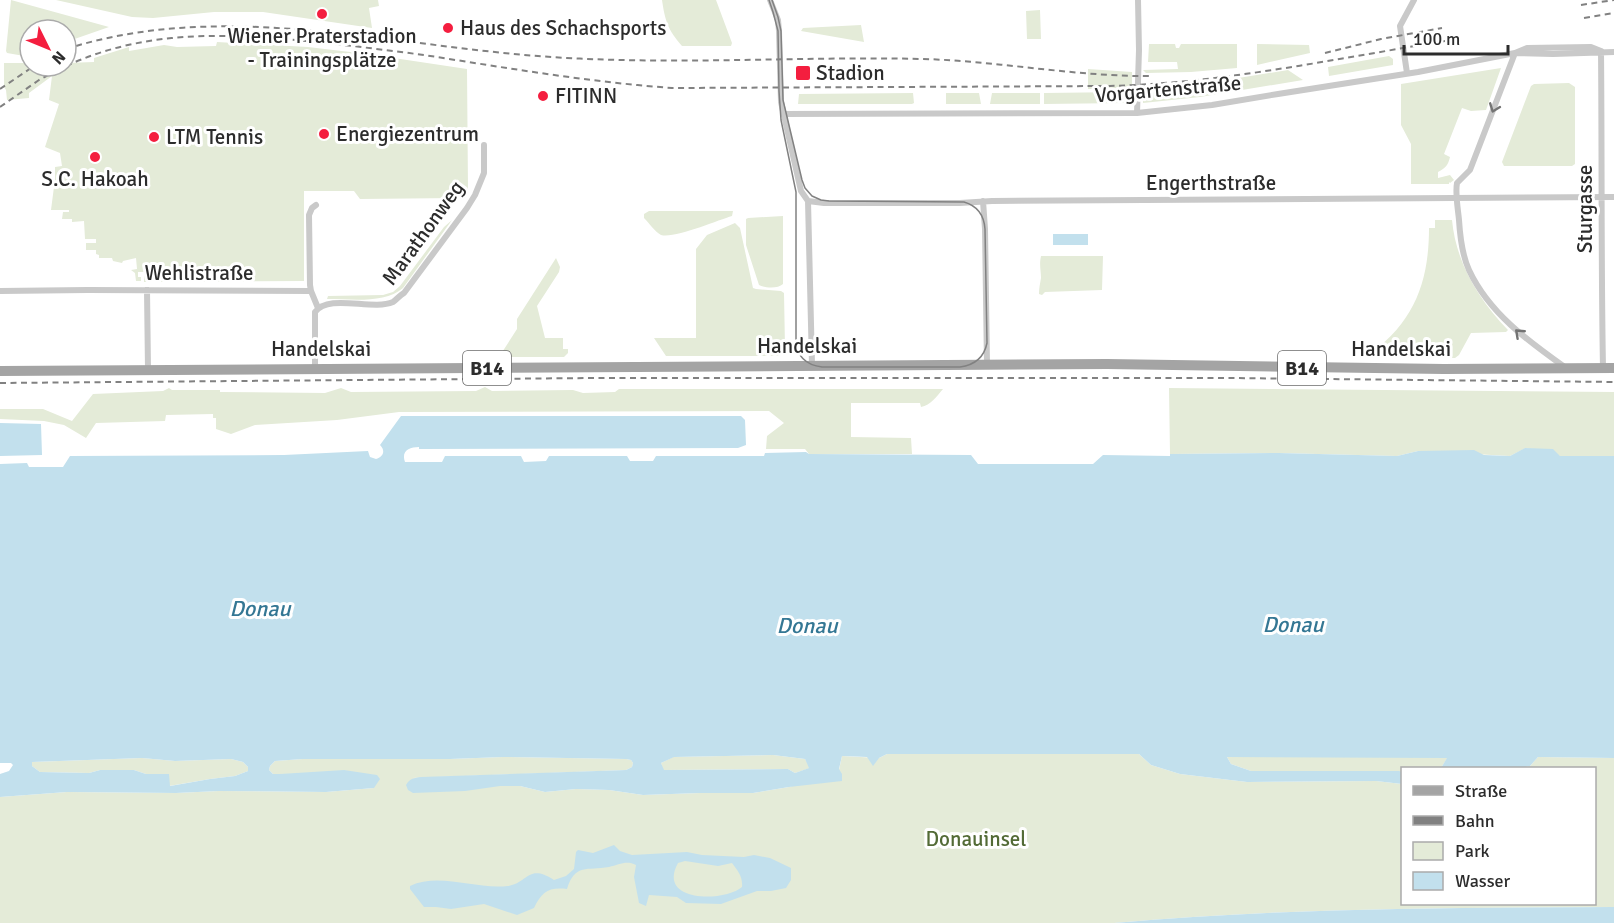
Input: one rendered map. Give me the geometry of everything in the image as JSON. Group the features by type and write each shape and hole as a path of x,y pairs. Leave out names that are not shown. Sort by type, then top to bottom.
{"main road":[{"name":"Handelskai","path":"0,371 1107,364 1289,368 1609,368"}],"street":[{"path":"770,0 778,20 783,114 801,191 808,201 812,365"},
{"path":"1137,113 1138,0"},
{"path":"1407,74 1400,26 1414,0"},
{"name":"Vorgartenstraße","path":"783,114 1137,113 1212,105 1407,74 1515,53 1527,48 1592,47 1601,51 1614,52"},
{"name":"Sturgasse","path":"1601,51 1603,197 1601,278 1609,368"},
{"path":"1515,53 1470,170 1457,183 1462,245 1469,269 1492,305 1520,334 1566,368"},
{"name":"Marathonweg","path":"318,308 332,304 393,302 404,293 473,197 484,173 484,145"},
{"name":"Engerthstraße","path":"808,201 960,203 1614,197"},
{"path":"983,201 987,365"},
{"path":"315,369 314,318 318,308 310,291 309,215 312,208 316,206"},
{"path":"147,290 148,370"},
{"name":"Wehlistraße","path":"0,291 310,291"}],"green space":[{"path":"11,0 76,18 18,18 18,55 6,51"},
{"name":"Wiener Praterstadion - Trainingsplätze","path":"56,0 378,0 379,6 369,8 372,28 263,12 214,12 153,18 132,17"},
{"path":"662,0 716,0 732,43 731,46 682,46 668,25"},
{"path":"1040,10 1041,39 1027,39 1026,11"},
{"path":"78,18 109,27 78,38"},
{"path":"861,25 864,42 801,31 803,28"},
{"path":"217,42 308,47 467,69 468,190 457,198 360,199 354,191 304,191 304,281 144,282 144,272 138,272 141,281 136,281 135,273 131,270 137,269 136,258 122,263 113,261 112,258 99,258 96,250 86,250 86,243 96,243 96,239 85,239 84,221 72,222 72,219 62,219 63,212 69,212 69,210 51,210 55,167 62,166 60,153 45,147 59,104 49,100 52,78 78,78 78,63 94,62 94,58 129,47 129,51 164,45 216,46"},
{"path":"1149,44 1175,44 1176,48 1179,48 1181,44 1237,44 1237,68 1146,73 1143,70 1178,69 1177,62 1148,62"},
{"path":"1257,44 1309,45 1310,53 1257,65"},
{"path":"1389,56 1393,59 1393,65 1329,76 1328,67"},
{"path":"4,63 18,63 18,78 49,78 29,93 29,98 7,100 4,87"},
{"path":"1501,68 1486,110 1471,111 1462,108 1444,154 1450,157 1445,168 1438,172 1438,178 1450,175 1454,180 1449,184 1411,184 1411,144 1401,125 1401,84"},
{"path":"1088,69 1132,72 1132,88 1088,89"},
{"path":"1288,70 1303,80 1200,97 1143,103 1156,87 1214,82"},
{"path":"1569,83 1575,87 1575,164 1572,166 1504,166 1502,162 1531,86"},
{"path":"1125,92 1125,103 1044,104 1044,93"},
{"path":"913,93 914,103 912,104 798,104 799,94"},
{"path":"946,93 979,93 981,104 946,104"},
{"path":"992,93 1040,93 1040,104 990,104"},
{"path":"649,211 733,211 732,216 685,232 661,235 644,218 644,214"},
{"path":"783,216 783,284 775,287 762,286 759,285 746,245 746,219"},
{"path":"452,220 403,288 396,293 367,300 327,299 328,296 383,295 393,292"},
{"path":"1435,220 1452,220 1458,251 1471,280 1488,306 1508,330 1506,332 1471,333 1455,358 1365,357 1382,345 1395,331 1415,302 1426,267 1429,228 1435,228"},
{"path":"735,223 740,228 753,288 784,293 785,348 778,356 666,356 654,338 696,338 696,249 707,235"},
{"path":"1041,256 1103,256 1102,290 1039,294"},
{"path":"556,258 560,267 559,272 537,306 545,338 563,338 563,349 568,349 568,353 564,357 499,357 517,329 517,319"},
{"path":"485,387 492,391 573,390 583,393 615,392 619,389 943,389 931,403 921,407 920,403 851,403 851,437 911,438 912,454 809,454 805,449 766,449 767,436 784,423 769,411 399,412 337,420 255,425 231,434 216,429 216,418 213,418 213,414 166,415 165,421 96,423 86,438 64,425 44,421 0,419 0,409 43,409 72,421 93,394 163,391 169,388 172,390 220,390 220,392 325,393 341,388 351,392 476,391"},
{"path":"1169,388 1614,392 1614,456 1560,456 1526,448 1510,456 1418,451 1397,456 1279,453 1170,454"},
{"name":"Donauinsel","path":"887,754 1139,754 1151,765 1180,774 1247,782 1376,781 1401,784 1401,905 1596,905 1596,767 1526,767 1530,766 1538,757 1614,758 1614,907 1301,912 1114,923 0,923 0,797 67,792 326,792 374,788 273,774 269,770 270,766 275,761 303,759 503,757 626,759 633,763 632,767 626,770 412,778 520,786 545,792 576,789 609,790 643,795 753,793 789,787 839,770 842,756 879,758"},
{"path":"773,755 805,759 810,768 795,773 788,769 663,770 661,763 673,757"},
{"path":"1227,757 1448,757 1442,767 1401,767 1401,772 1251,771 1231,764"},
{"path":"142,758 175,761 231,759 243,762 248,767 248,771 235,776 169,786 169,774 146,774 134,770 100,770 89,773 40,772 32,766 32,762"}],"water":[{"path":"1053,234 1088,234 1088,245 1053,245"},
{"name":"Donau","path":"401,416 741,416 745,420 746,445 738,448 419,449 419,447 407,450 404,458 405,462 442,462 445,456 521,456 524,462 546,461 549,456 627,456 630,461 653,461 656,456 764,456 765,453 806,452 809,454 971,455 978,464 1093,464 1103,455 1279,453 1397,456 1418,451 1474,450 1484,455 1510,456 1525,448 1553,449 1560,456 1614,456 1614,758 1538,757 1530,766 1526,767 1442,767 1447,758 1227,757 1231,764 1251,771 1399,771 1401,772 1401,784 1376,781 1247,782 1180,774 1151,765 1139,754 887,754 879,758 873,766 867,757 842,756 839,769 842,781 753,793 643,795 609,790 576,789 545,792 520,786 413,793 406,785 414,778 421,777 626,770 632,767 633,763 626,759 503,757 303,759 275,761 269,770 273,774 280,774 344,770 377,775 380,779 374,788 326,792 67,792 0,797 0,774 9,771 13,765 0,763 0,464 27,463 29,467 63,467 70,456 284,455 368,451 370,457 376,459 383,454 380,445","holes":["773,755 805,759 809,768 795,773 788,769 664,770 661,763 674,757","142,758 175,761 231,759 243,762 248,767 248,771 235,776 170,786 169,774 146,774 134,770 100,770 89,773 40,772 32,766 32,762"]},
{"path":"0,423 41,424 42,455 0,456"},
{"path":"614,845 620,851 632,855 687,852 744,857 754,855 770,858 791,868 791,880 786,888 757,891 721,904 686,903 677,897 649,895 646,906 639,903 634,877 636,865 626,863 578,872 570,881 567,889 546,892 534,908 517,915 484,904 451,909 424,907 410,889 410,886 433,881 508,886 539,873 554,880 566,876 574,869 578,850 593,853","holes":["685,861 718,866 732,863 741,877 742,887 733,892 708,897 695,896 676,886 674,876 678,863"]},
{"path":"1614,907 1614,923 1114,923 1301,912"}],"tram line":[{"path":"769,0 778,31 781,120 796,192 796,341 800,356 807,362 822,367 960,367 970,365 981,357 987,343 985,229 982,215 973,206 964,202 829,201 812,196 802,180 783,100 781,31 772,0"}],"railway":[{"path":"1581,5 1614,0"},
{"path":"1584,18 1614,13"},
{"path":"78,46 124,35 182,28 241,27 300,30 538,56 586,59 682,61 923,59 1095,74 1153,76"},
{"path":"1325,53 1381,39 1442,28"},
{"path":"78,61 147,41 228,36 354,46 517,70 672,88 1110,86 1236,75 1445,41"},
{"path":"0,89 18,77"},
{"path":"0,107 43,78"},
{"path":"0,383 595,378 1229,378 1614,382"}],"place":[{"name":"Wiener Praterstadion - Trainingsplätze","path":"322,14"},
{"name":"Haus des Schachsports","path":"448,28"},
{"name":"Stadion","path":"803,73"},
{"name":"FITINN","path":"543,96"},
{"name":"Energiezentrum","path":"324,134"},
{"name":"LTM Tennis","path":"154,137"},
{"name":"S.C. Hakoah","path":"95,157"}]}
